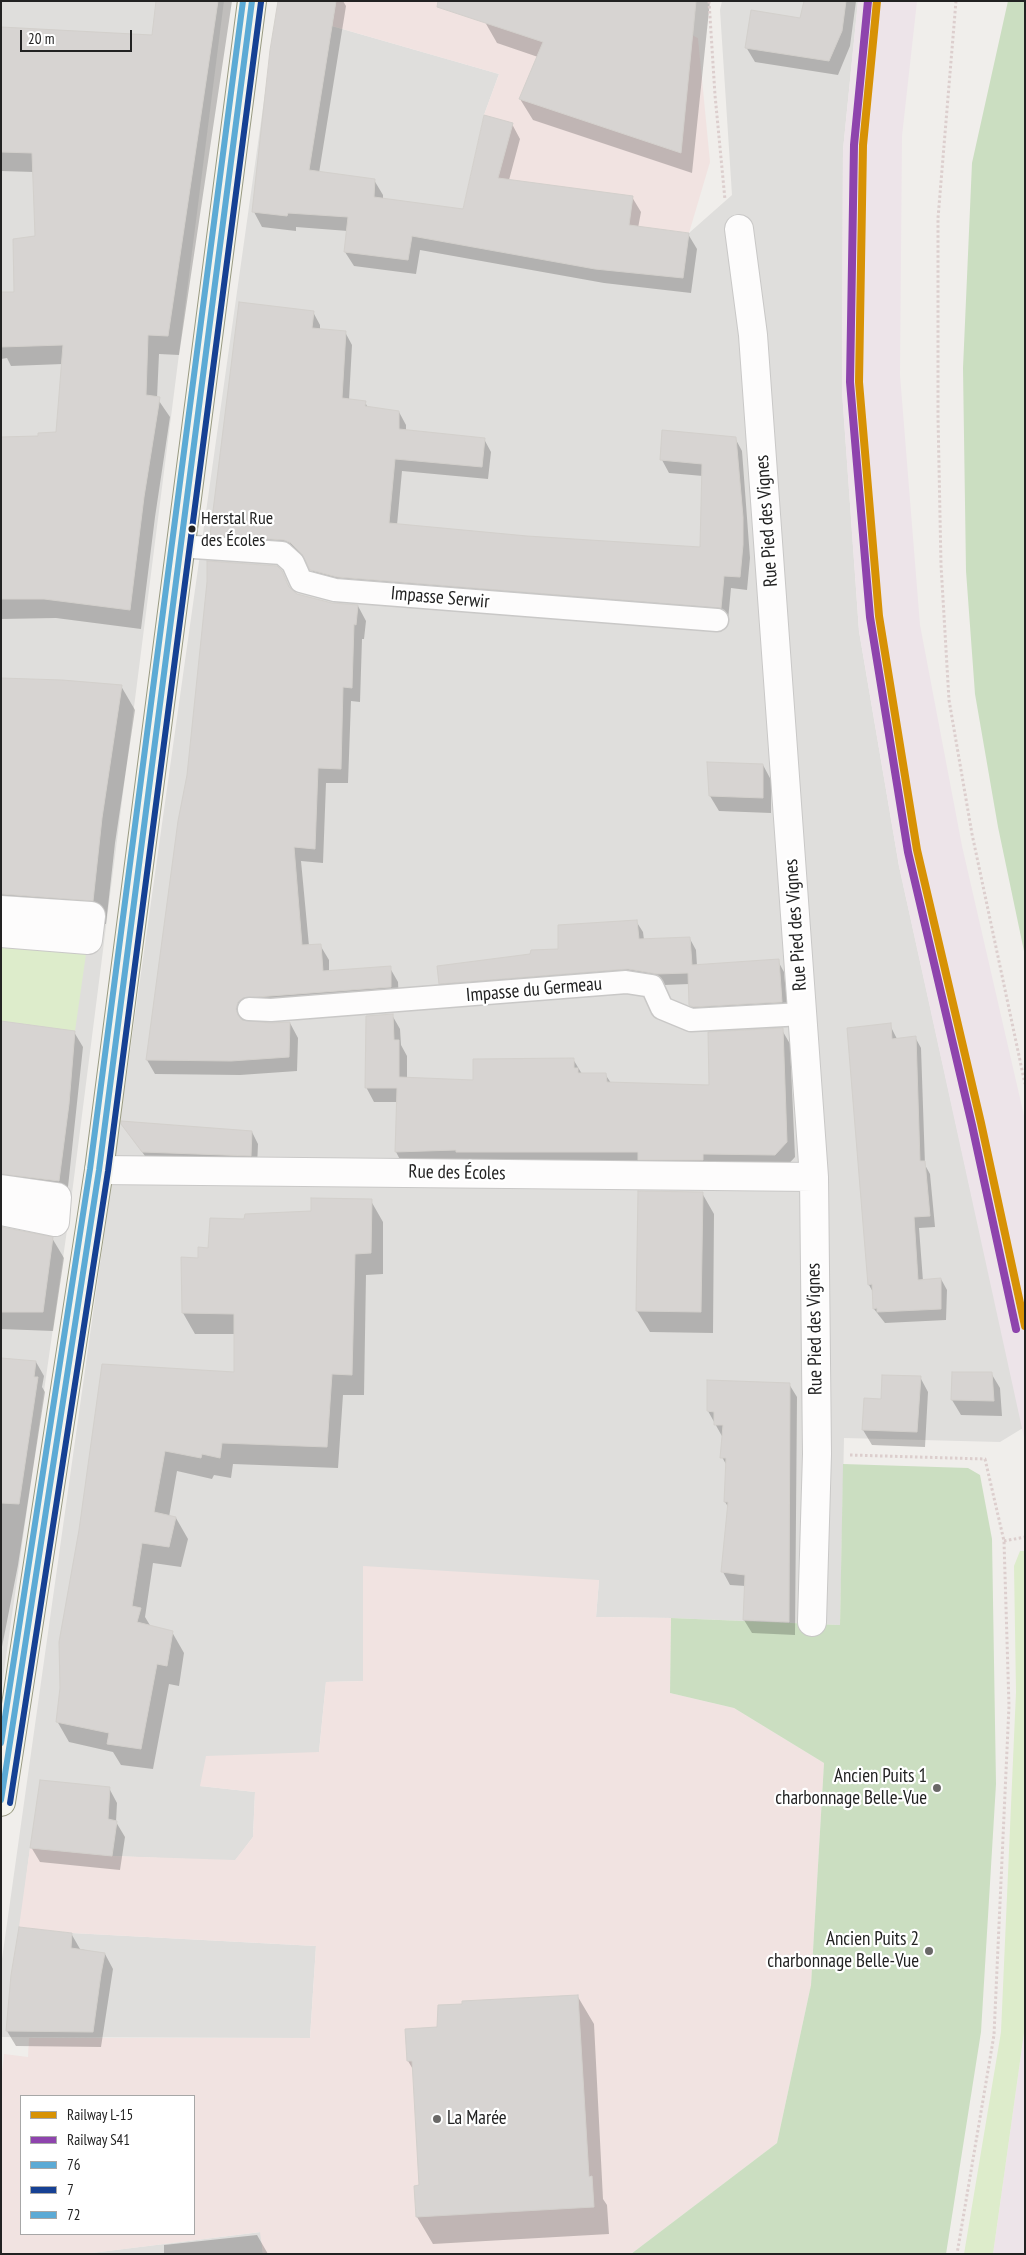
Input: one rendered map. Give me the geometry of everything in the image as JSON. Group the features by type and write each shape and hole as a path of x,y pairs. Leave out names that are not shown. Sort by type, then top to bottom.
{"street":[{"path":"1,1802 99,1170 179,546 252,1"},
{"name":"Rue Pied des Vignes","path":"739,229 753,334 814,1177 816,1454 812,1622"},
{"path":"1,910 91,916 88,940 1,933"},
{"name":"Rue des Écoles","path":"99,1170 814,1177"},
{"path":"1,1189 57,1197 56,1222 1,1211"}],"lane":[{"name":"Impasse Serwir","path":"179,546 282,553 293,563 301,581 335,590 717,620"},
{"name":"Impasse du Germeau","path":"249,1009 271,1010 626,982 652,986 662,1008 691,1020 803,1014"}],"path":[{"path":"709,1 715,96 725,201 739,229"},
{"path":"956,1 938,228 938,427 941,565 948,690 972,834 1025,1084"},
{"path":"816,1454 985,1459 1004,1540 1009,1706 994,2035 957,2254"},
{"path":"1004,1540 1025,1537"}],"shaded area":[{"path":"1,1 224,1 70,1209 1,1692"},
{"path":"278,1 336,1 332,26 499,74 484,115 463,209 689,233 732,195 720,10 722,1 858,1 843,150 842,391 859,631 899,866 1023,1428 1000,1442 844,1438 840,1625 596,1617 599,1580 363,1681 326,1682 319,1752 200,1786 255,1792 253,1837 235,1861 112,1856 30,1848 20,1927 72,1933 316,1946 310,2038 1,2037 1,1966"},
{"path":"336,1 696,1 692,35 698,38 710,162 689,233 463,209 484,115 499,74 332,26"},
{"path":"858,1 917,1 902,136 900,375 920,625 962,846 1025,1120 1025,1442 899,866 859,631 842,391 843,150"},
{"path":"363,1566 599,1580 596,1617 671,1618 670,1693 734,1708 824,1763 811,1985 777,2143 631,2254 263,2254 260,2232 84,2254 1,2254 1,2083 4,2054 28,2057 29,2038 310,2038 316,1946 72,1933 19,1927 30,1848 112,1856 235,1860 253,1837 255,1792 200,1786 206,1756 319,1752 326,1682 363,1681"},
{"path":"1025,2014 1025,2254 993,2254 1024,2033"},
{"path":"261,2232 263,2254 83,2254"}],"green space":[{"path":"1008,1 1025,1 1025,956 998,827 975,694 966,571 963,368 972,163"},
{"path":"1,933 88,940 75,1031 1,1021"},
{"path":"843,1464 968,1468 980,1475 992,1539 996,1784 981,2032 946,2254 631,2254 777,2143 811,1985 824,1763 734,1708 670,1693 671,1618 840,1625"},
{"path":"1020,1551 1025,1551 1024,2033 993,2254 964,2254 1001,2032 1016,1692 1014,1566"}],"building":[{"path":"156,1 218,1 168,336 148,335 146,395 160,397 144,497 130,610 44,599 1,599 1,437 38,436 38,433 56,432 63,345 1,347 1,292 14,292 13,239 35,236 32,153 1,152 1,27 152,35"},
{"path":"278,1 336,1 309,170 375,179 374,197 463,209 484,115 513,123 498,178 633,196 629,225 689,233 683,278 595,269 412,236 408,260 344,252 348,217 288,213 287,216 252,212 270,50"},
{"path":"438,1 696,1 681,153 519,99 543,42 437,7"},
{"path":"804,1 846,1 842,31 829,61 745,48 751,10 800,18"},
{"path":"239,302 314,311 312,328 346,331 342,398 366,401 365,406 399,411 399,429 485,438 482,467 395,459 389,523 527,536 700,547 702,464 660,460 662,430 736,437 743,517 740,577 724,576 721,608 337,577 310,570 302,554 291,543 284,540 210,535"},
{"path":"207,561 277,566 282,571 289,587 297,594 332,603 358,605 356,625 354,624 352,688 343,687 341,769 318,768 315,849 294,847 302,945 321,944 323,971 391,966 391,987 243,998 238,1002 236,1009 242,1020 270,1023 290,1022 289,1057 231,1061 146,1060 178,821 187,775 207,582"},
{"path":"1,678 62,680 122,685 102,818 93,901 1,894"},
{"path":"707,762 763,764 763,798 709,796"},
{"path":"637,920 639,939 690,937 692,965 779,959 782,1002 693,1007 689,1005 688,973 657,974 628,969 439,984 437,966 530,954 531,950 558,949 558,925"},
{"path":"393,1014 394,1040 399,1040 399,1077 473,1080 473,1059 574,1058 574,1068 578,1068 578,1073 606,1073 607,1082 709,1085 708,1032 783,1028 787,1142 775,1155 703,1154 703,1160 638,1160 638,1152 456,1152 456,1150 395,1152 397,1088 365,1088 366,1016"},
{"path":"1,1021 75,1031 69,1104 59,1181 1,1174"},
{"path":"891,1023 892,1039 916,1036 920,1161 925,1161 930,1216 914,1217 918,1280 941,1278 941,1309 877,1312 877,1308 873,1309 872,1284 868,1285 847,1028"},
{"path":"121,1121 252,1131 251,1156 142,1152 121,1124"},
{"path":"638,1191 703,1192 701,1312 636,1311"},
{"path":"311,1198 372,1199 371,1253 355,1254 352,1375 332,1374 327,1447 222,1443 220,1458 202,1454 201,1458 165,1451 154,1512 176,1517 169,1547 142,1543 132,1606 141,1608 137,1622 173,1631 167,1666 157,1664 141,1749 107,1744 109,1733 56,1722 60,1688 59,1642 79,1530 102,1364 234,1372 234,1314 182,1313 181,1257 198,1258 198,1247 208,1248 210,1218 244,1219 245,1214 311,1211"},
{"path":"1,1227 53,1237 43,1312 1,1312"},
{"path":"1,1358 36,1361 34,1377 38,1377 19,1504 1,1503"},
{"path":"952,1372 992,1372 994,1401 951,1400"},
{"path":"882,1375 921,1376 917,1432 862,1430 864,1398 881,1399"},
{"path":"707,1380 790,1383 789,1622 743,1620 745,1575 721,1572 728,1502 724,1502 726,1458 720,1458 723,1425 714,1425 714,1412 707,1411"},
{"path":"40,1780 110,1787 108,1819 117,1821 112,1856 30,1848"},
{"path":"19,1927 72,1933 71,1948 105,1953 93,2032 6,2031 11,1975"},
{"path":"578,1995 589,2177 592,2176 594,2207 416,2217 414,2186 419,2185 412,2061 407,2061 405,2029 437,2027 438,2005 462,2004 462,2001"}],"rail line":[{"name":"S41","path":"868,1 854,145 850,382 870,617 908,852 972,1125 1016,1329"},
{"name":"L-15","path":"877,1 863,145 859,382 879,616 917,850 981,1123 1025,1326"}],"transit line":[{"name":"72","path":"1,1743 90,1169 243,1"},
{"name":"76","path":"1,1800 99,1170 252,1"},
{"name":"7","path":"10,1803 108,1171 261,2"}],"place":[{"name":"Herstal Rue des Écoles","path":"192,529"},
{"name":"Ancien Puits 1 charbonnage Belle-Vue","path":"937,1788"},
{"name":"Ancien Puits 2 charbonnage Belle-Vue","path":"929,1951"},
{"name":"La Marée","path":"437,2119"}]}
